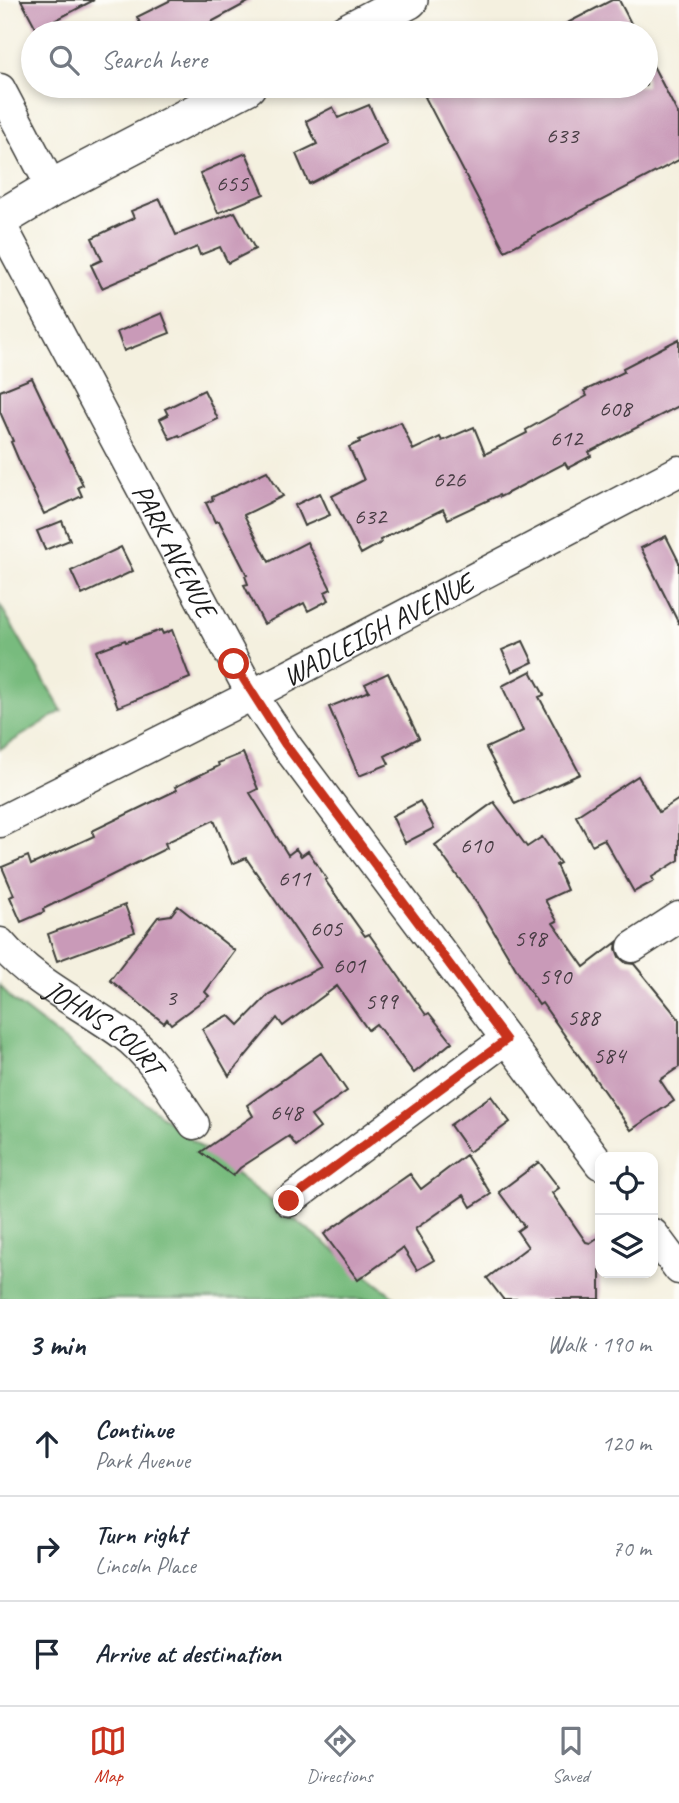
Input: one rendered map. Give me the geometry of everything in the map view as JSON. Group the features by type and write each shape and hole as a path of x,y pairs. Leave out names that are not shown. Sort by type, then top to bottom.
{"street":[{"path":"369,21 409,0"},
{"path":"0,89 52,188"},
{"path":"0,221 52,188 224,98"},
{"name":"PARK AVENUE","path":"0,221 252,695 285,744 595,1157"},
{"name":"WADLEIGH AVENUE","path":"0,822 252,695 679,471"},
{"path":"633,947 679,917"},
{"name":"JOHNS COURT","path":"0,943 54,991 127,1037 158,1072 194,1124"},
{"path":"289,1201 506,1040"},
{"path":"658,1241 679,1269"}],"green space":[{"path":"0,605 62,711 0,749"},
{"path":"0,985 11,999 397,1299 0,1299"}],"building":[{"path":"21,0 94,0 54,21 32,21"},
{"path":"171,0 252,0 213,21 139,21 137,17"},
{"path":"612,0 619,0 630,21 571,21"},
{"path":"658,75 679,116 679,160 505,251 426,98 658,98"},
{"path":"369,105 387,144 309,184 296,154 317,144 306,121 333,107 338,118"},
{"path":"246,153 264,194 218,213 200,173"},
{"path":"160,199 176,235 235,212 255,249 228,263 220,247 200,255 197,247 102,288 91,265 102,260 92,238 134,218 131,211"},
{"path":"162,313 170,333 124,351 117,332"},
{"path":"679,339 679,406 589,452 591,456 568,468 565,463 500,497 499,495 448,519 443,509 380,540 381,543 361,554 332,496 364,480 349,447 360,442 359,440 401,422 413,450 440,437 442,441 474,427 485,454 527,433 526,430 587,396 584,391 624,372 623,368"},
{"path":"32,378 83,485 78,487 82,496 44,514 0,412 0,391"},
{"path":"204,390 218,419 170,439 160,419 168,415 165,409"},
{"path":"267,471 283,496 244,515 269,562 307,542 331,589 325,592 329,600 308,611 304,603 264,624 244,585 248,584 247,575 219,521 215,522 206,503 213,500 212,497"},
{"path":"320,493 330,515 304,526 295,505"},
{"path":"62,521 70,540 45,550 37,531"},
{"path":"666,536 679,562 679,624 641,548"},
{"path":"121,547 133,571 82,595 71,571"},
{"path":"161,630 163,634 172,630 190,678 118,707 96,651"},
{"path":"523,641 533,662 512,672 502,650"},
{"path":"531,671 544,695 539,697 580,774 515,804 486,748 523,731 502,686"},
{"path":"388,673 419,738 385,756 389,764 359,776 329,707 369,691 365,684"},
{"path":"243,753 258,789 250,793 288,855 296,849 301,856 308,851 365,936 369,934 426,1015 429,1013 452,1042 414,1073 376,1024 368,1030 337,986 283,1026 277,1018 229,1076 202,1029 229,1015 239,1025 269,994 321,967 246,858 232,864 214,820 165,843 167,848 21,922 10,897 14,895 2,867 28,856 31,865 94,836 92,831 177,790 175,787 219,766 218,763"},
{"path":"638,776 659,812 679,799 679,860 652,877 654,881 634,892 604,839 592,845 576,816"},
{"path":"420,801 434,828 405,843 392,816"},
{"path":"494,802 527,847 542,837 560,863 556,865 567,890 545,900 557,921 553,923 584,967 617,942 619,957 626,963 634,964 679,1019 679,1067 660,1080 674,1101 631,1130 542,1003 539,1005 478,905 435,845"},
{"path":"125,905 135,932 57,961 48,934"},
{"path":"178,906 235,951 205,992 209,996 171,1024 167,1019 164,1023 110,980 158,917 171,915"},
{"path":"321,1053 347,1091 311,1116 320,1128 296,1146 289,1136 240,1168 233,1176 201,1152 253,1116 247,1105"},
{"path":"491,1096 510,1122 469,1152 450,1125"},
{"path":"466,1155 491,1194 471,1207 464,1195 415,1229 434,1260 417,1270 403,1248 358,1280 324,1234 410,1174 421,1189"},
{"path":"539,1162 559,1188 552,1193 586,1242 595,1240 595,1278 600,1278 600,1299 503,1299 487,1278 528,1247 517,1231 524,1226 499,1192"}],"route":[{"path":"234,664 285,744 506,1040 289,1201"}]}
